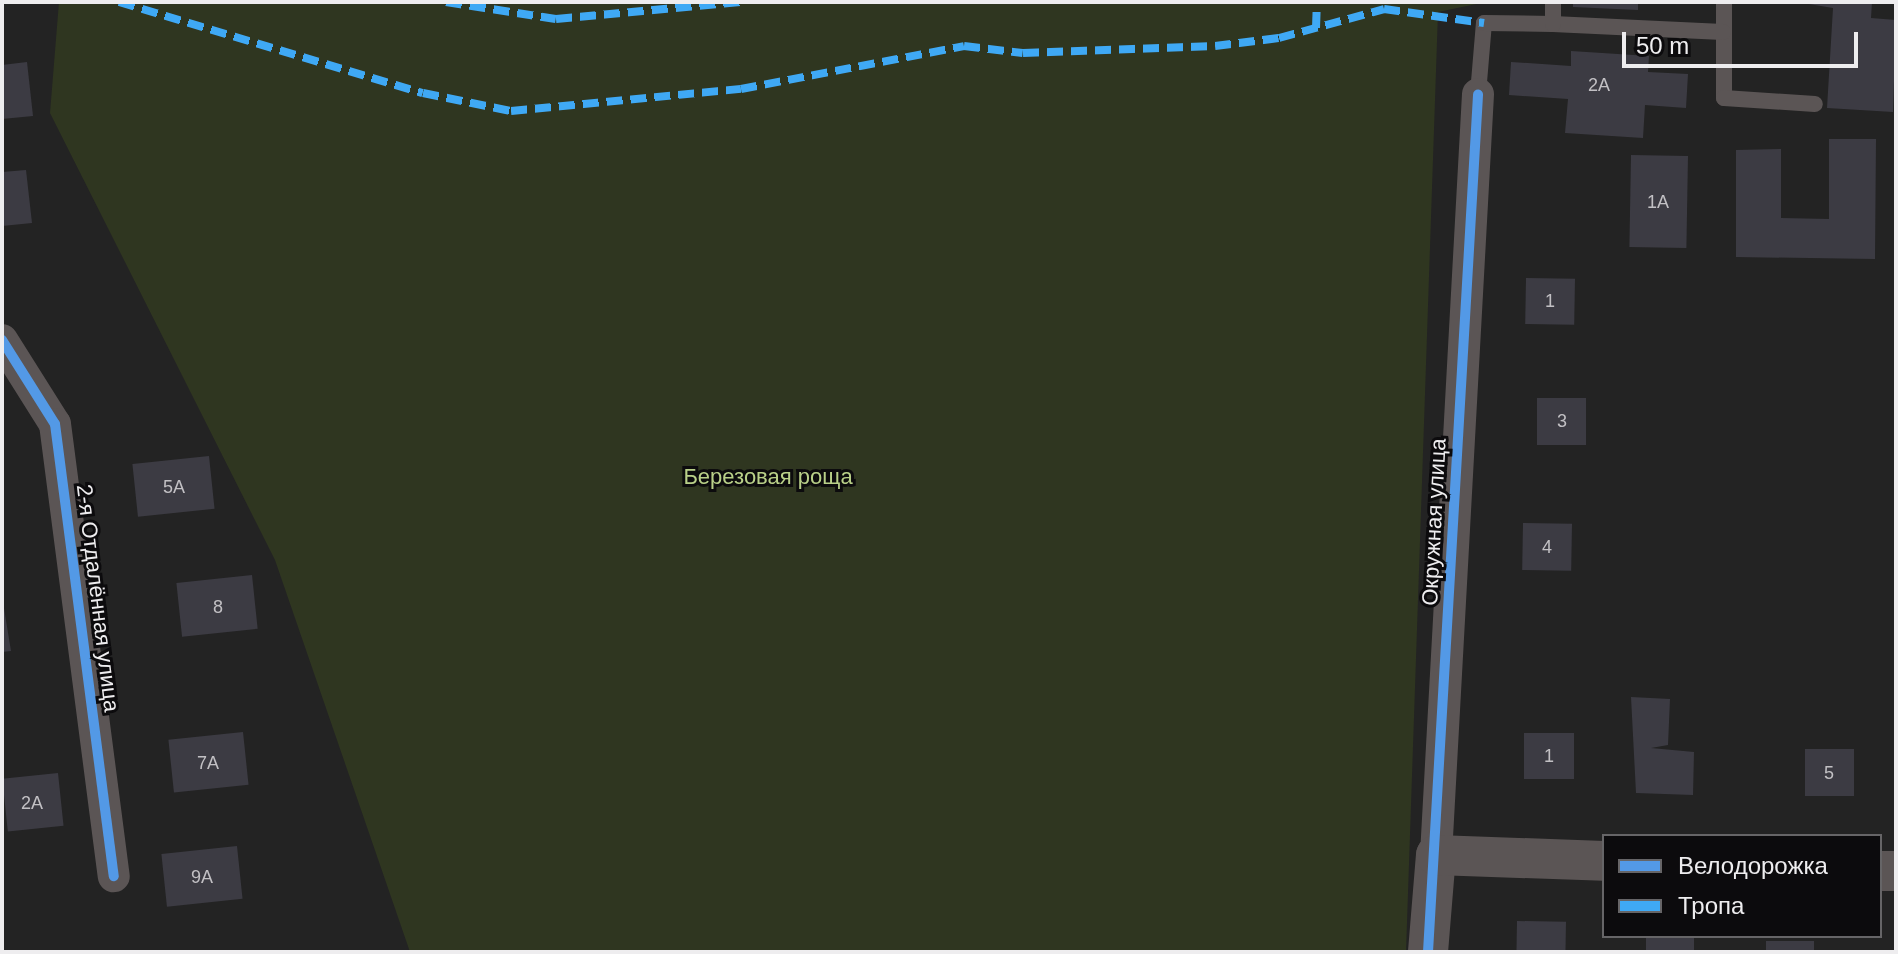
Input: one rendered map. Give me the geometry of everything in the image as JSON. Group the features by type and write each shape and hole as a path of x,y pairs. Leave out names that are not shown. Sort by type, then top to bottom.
{"street":[{"name":"Окружная улица","path":"1428,952 1478,94"},
{"name":"2-я Отдалённая улица","path":"2,340 55,424 114,876"},
{"path":"1436,855 1602,861"}],"lane":[{"path":"1553,2 1553,24"},
{"path":"1724,2 1724,98 1815,104"},
{"path":"1478,94 1484,23 1723,32"}],"green space":[{"name":"Березовая роща","path":"59,2 1486,2 1438,12 1406,952 410,952 275,560 50,113"}],"building":[{"path":"1573,2 1638,2 1638,10 1573,7"},
{"path":"1797,2 1872,2 1871,18 1896,20 1893,112 1827,108 1833,8"},
{"path":"1571,51 1649,56 1648,72 1688,74 1686,108 1645,105 1643,138 1565,133 1568,99 1509,95 1511,62 1571,66"},
{"path":"27,62 33,116 2,119 2,65"},
{"path":"1829,139 1876,139 1875,259 1736,257 1736,150 1781,149 1781,218 1829,219"},
{"path":"1631,155 1688,156 1686,248 1629,247"},
{"path":"26,170 32,223 2,226 2,172"},
{"path":"1526,278 1575,279 1574,325 1525,324"},
{"path":"1537,398 1586,398 1586,445 1537,445"},
{"path":"209,456 215,509 138,517 132,464"},
{"path":"1523,523 1572,524 1571,571 1522,570"},
{"path":"252,575 258,629 182,637 176,583"},
{"path":"2,596 11,651 2,652"},
{"path":"1631,697 1670,699 1668,745 1651,748 1694,752 1693,795 1636,793"},
{"path":"243,732 249,785 174,793 168,740"},
{"path":"1524,733 1574,733 1574,779 1524,779"},
{"path":"1805,749 1854,749 1854,796 1805,796"},
{"path":"58,773 64,826 8,832 2,779"},
{"path":"237,846 243,899 167,907 161,854"},
{"path":"1517,921 1566,922 1565,952 1516,952"},
{"path":"1646,938 1694,938 1694,952 1646,952"},
{"path":"1766,941 1814,941 1814,952 1766,952"}],"marked path":[{"path":"119,2 423,93 511,111 741,89 964,46 1023,53 1215,46 1279,38 1384,9 1484,23"},
{"path":"446,2 556,19 740,2"},
{"path":"1316,28 1317,2"}],"cycle path":[{"path":"1428,952 1478,94"},
{"path":"2,340 55,424 114,876"}]}
